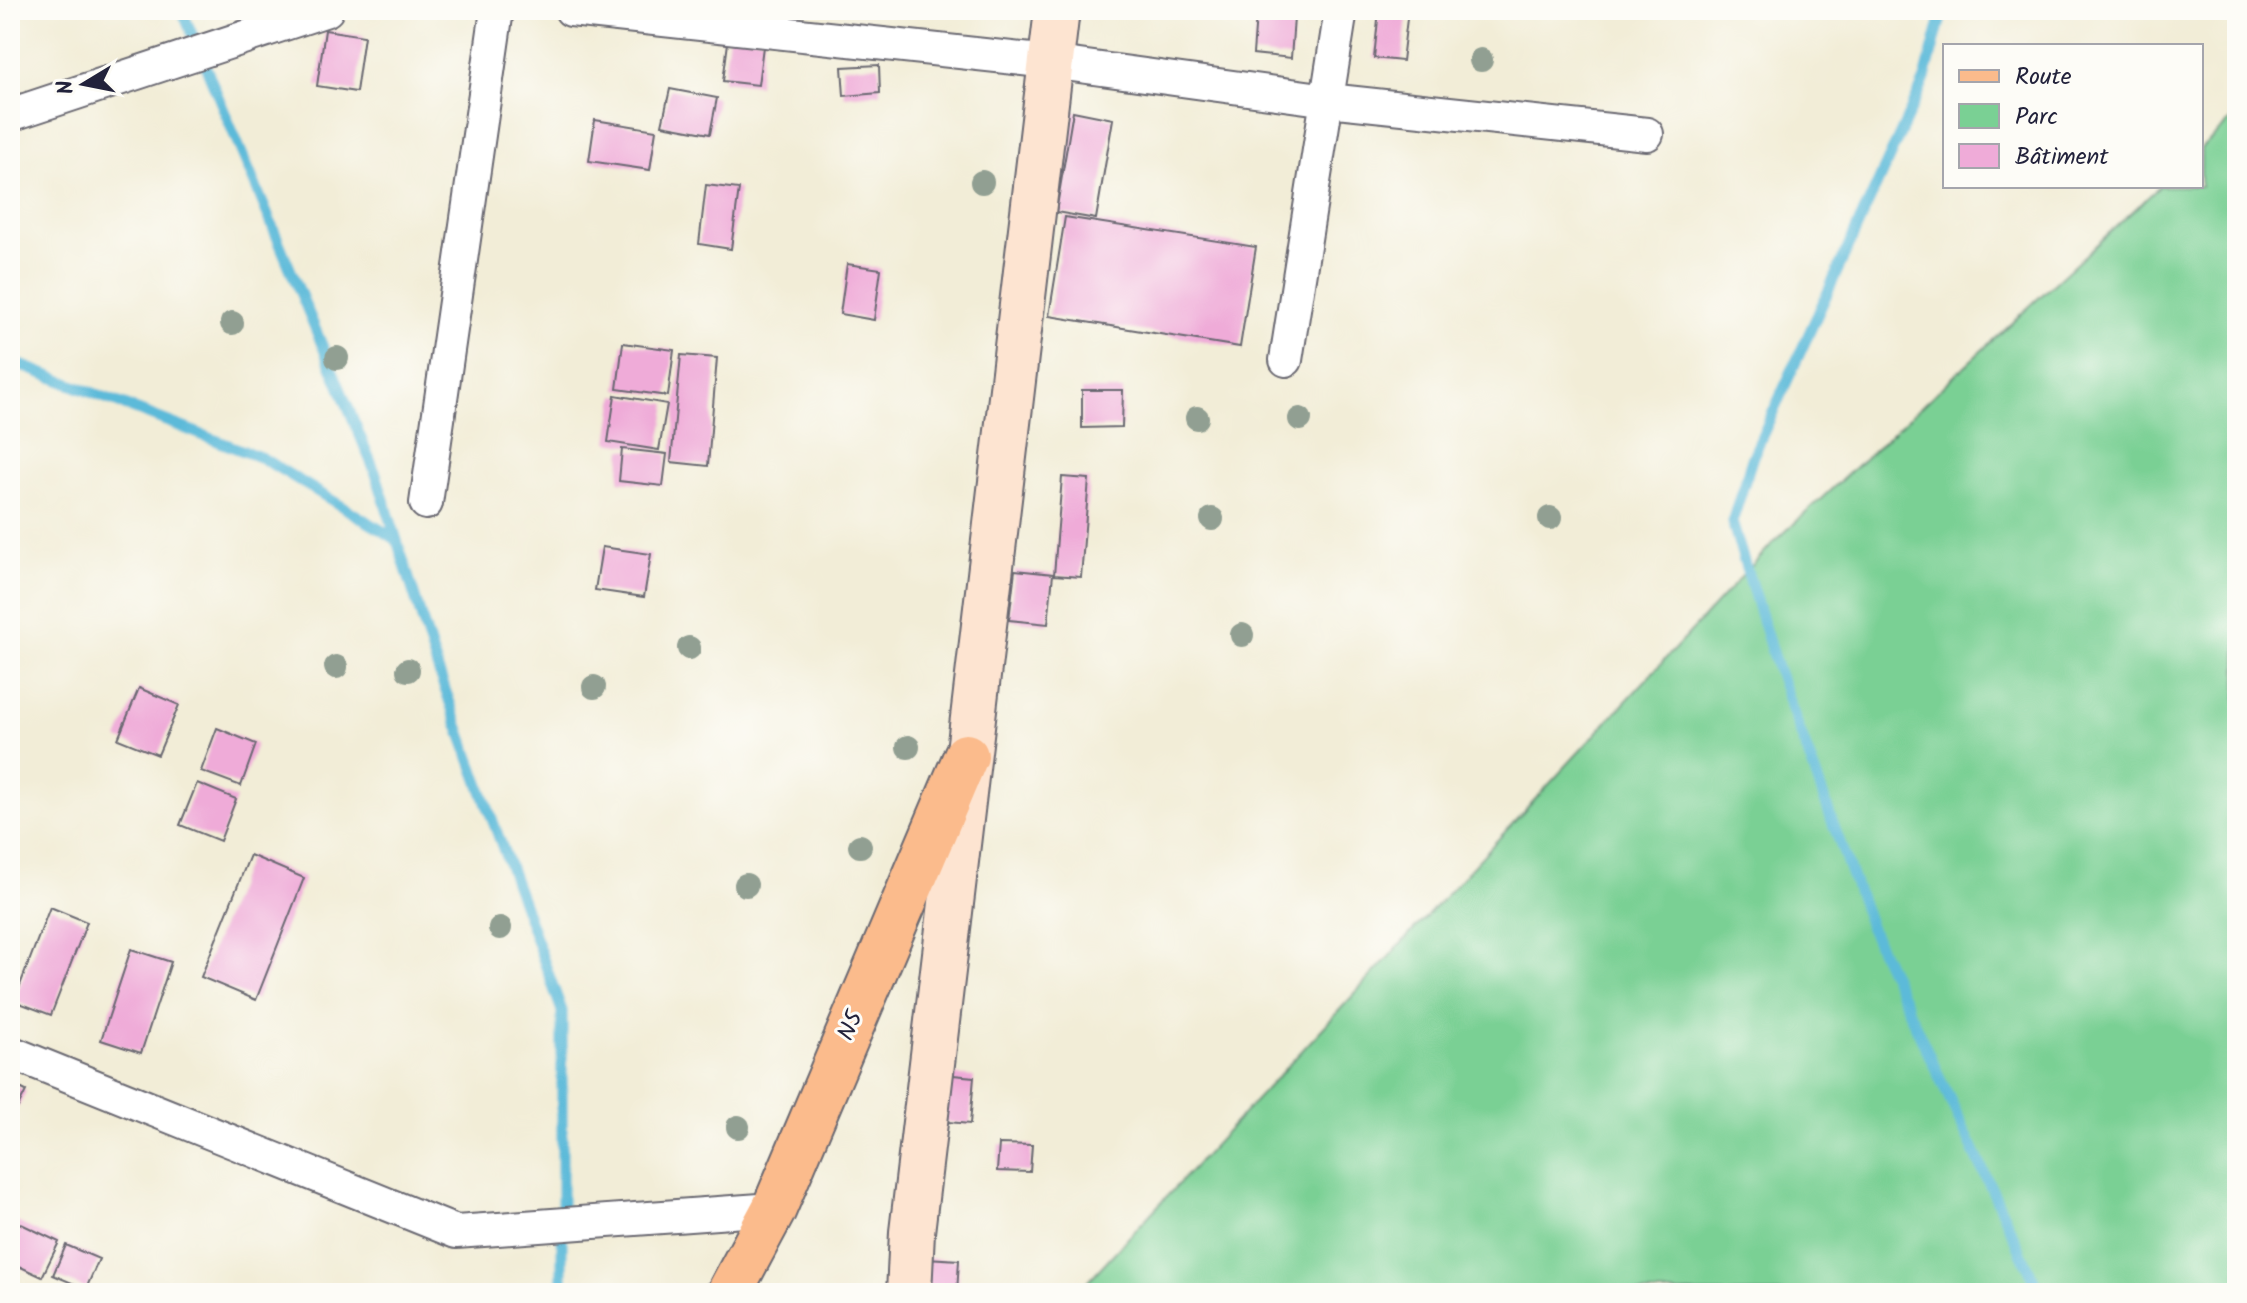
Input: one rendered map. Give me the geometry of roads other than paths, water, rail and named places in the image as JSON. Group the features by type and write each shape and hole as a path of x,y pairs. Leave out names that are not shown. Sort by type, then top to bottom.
{"main road":[{"path":"909,1293 912,1232 966,756 1057,10"},
{"name":"N5","path":"729,1293 774,1209 966,756"}],"street":[{"path":"10,115 327,10"},
{"path":"426,503 497,10"},
{"path":"571,10 1050,62 1328,100 1647,134"},
{"path":"1286,360 1341,10"},
{"path":"10,1052 456,1232 774,1209"}],"waterway":[{"path":"182,10 376,474 438,670 562,1011 562,1293"},
{"path":"1943,10 1925,79 1753,456 1732,522 1775,662 1872,932 2040,1293"},
{"path":"10,361 262,458 396,539"}]}
